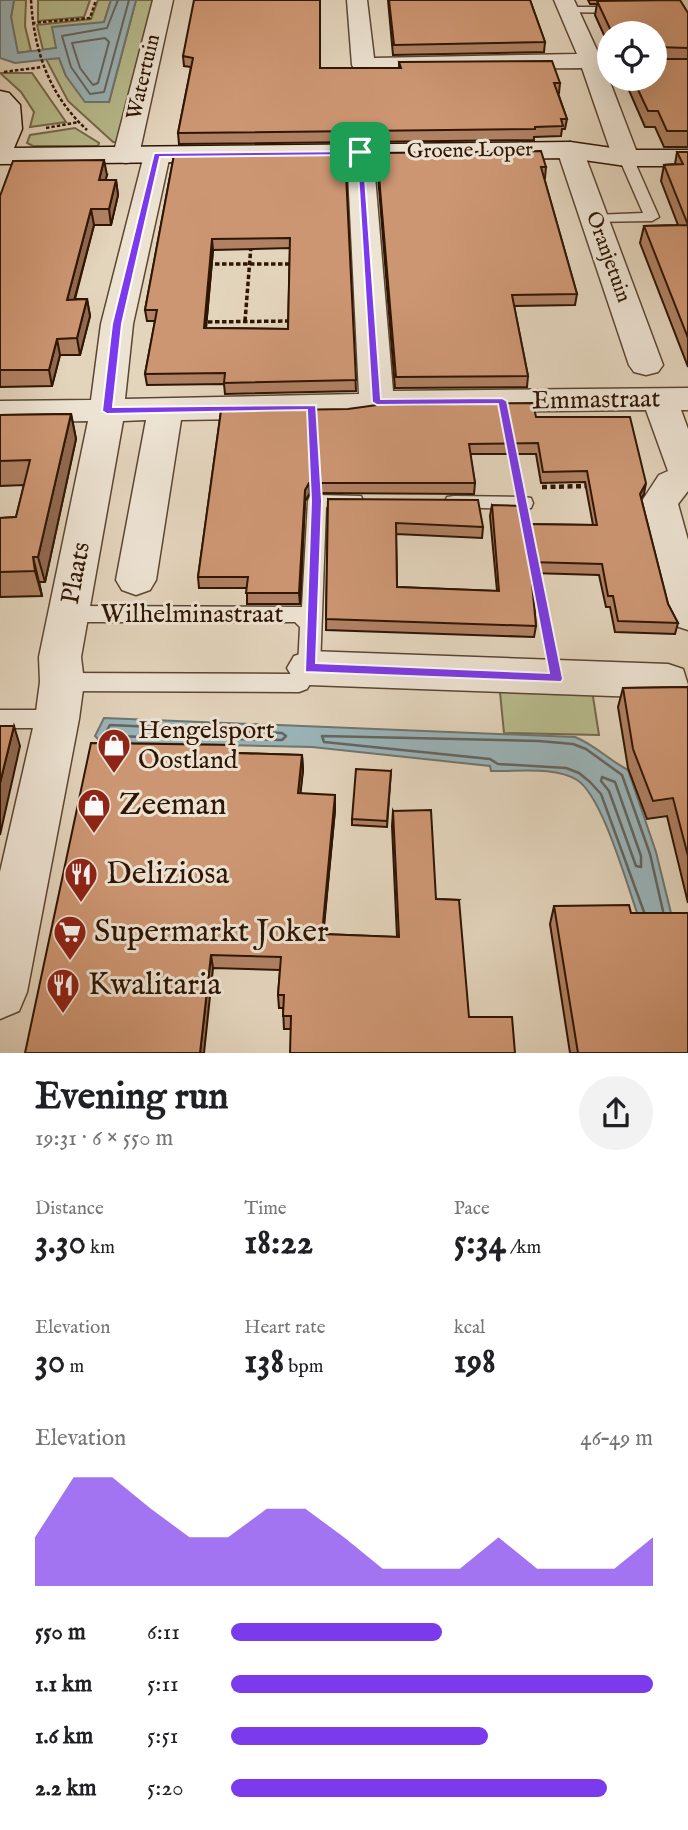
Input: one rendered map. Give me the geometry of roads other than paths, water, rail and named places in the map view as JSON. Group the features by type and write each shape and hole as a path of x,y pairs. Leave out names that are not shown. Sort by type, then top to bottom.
{"street":[{"name":"Watertuin","path":"126,155 163,0"},
{"path":"357,0 363,65 597,66"},
{"path":"566,5 597,64"},
{"path":"606,91 626,158"},
{"name":"Groene Loper","path":"0,98 8,105 9,129 0,154 157,155 570,150 626,158 688,158"},
{"name":"Oranjetuin","path":"570,150 646,365"},
{"path":"360,152 377,402"},
{"name":"Plaats","path":"0,992 60,700 60,657 107,411 117,324 157,155"},
{"path":"674,399 688,477 672,484 659,504 688,614"},
{"name":"Emmastraat","path":"0,412 348,406 377,402 674,399"},
{"path":"136,580 165,410"},
{"path":"309,668 668,681"}],"lane":[{"path":"566,5 635,9"},
{"path":"594,219 652,218 626,158"},
{"path":"441,502 522,495"},
{"path":"311,624 317,501 372,501"},
{"name":"Wilhelminastraat","path":"68,614 300,614 311,624 309,668"},
{"path":"0,719 60,700 299,683 309,668"}],"water":[{"path":"0,0 14,0 11,17 18,53 56,48 52,27 104,22 111,0 136,0 109,102 85,102 66,76 59,58 15,63 0,58"},
{"path":"104,718 575,737 628,770 656,852 673,921 640,921 614,844 596,804 587,789 568,776 547,771 491,771 490,766 312,747 101,742 95,736"}],"place":[{"name":"Hengelsport Oostland","path":"114,775"},
{"name":"Zeeman","path":"94,835"},
{"name":"Deliziosa","path":"81,904"},
{"name":"Supermarkt Joker","path":"70,962"},
{"name":"Kwalitaria","path":"63,1015"}]}
